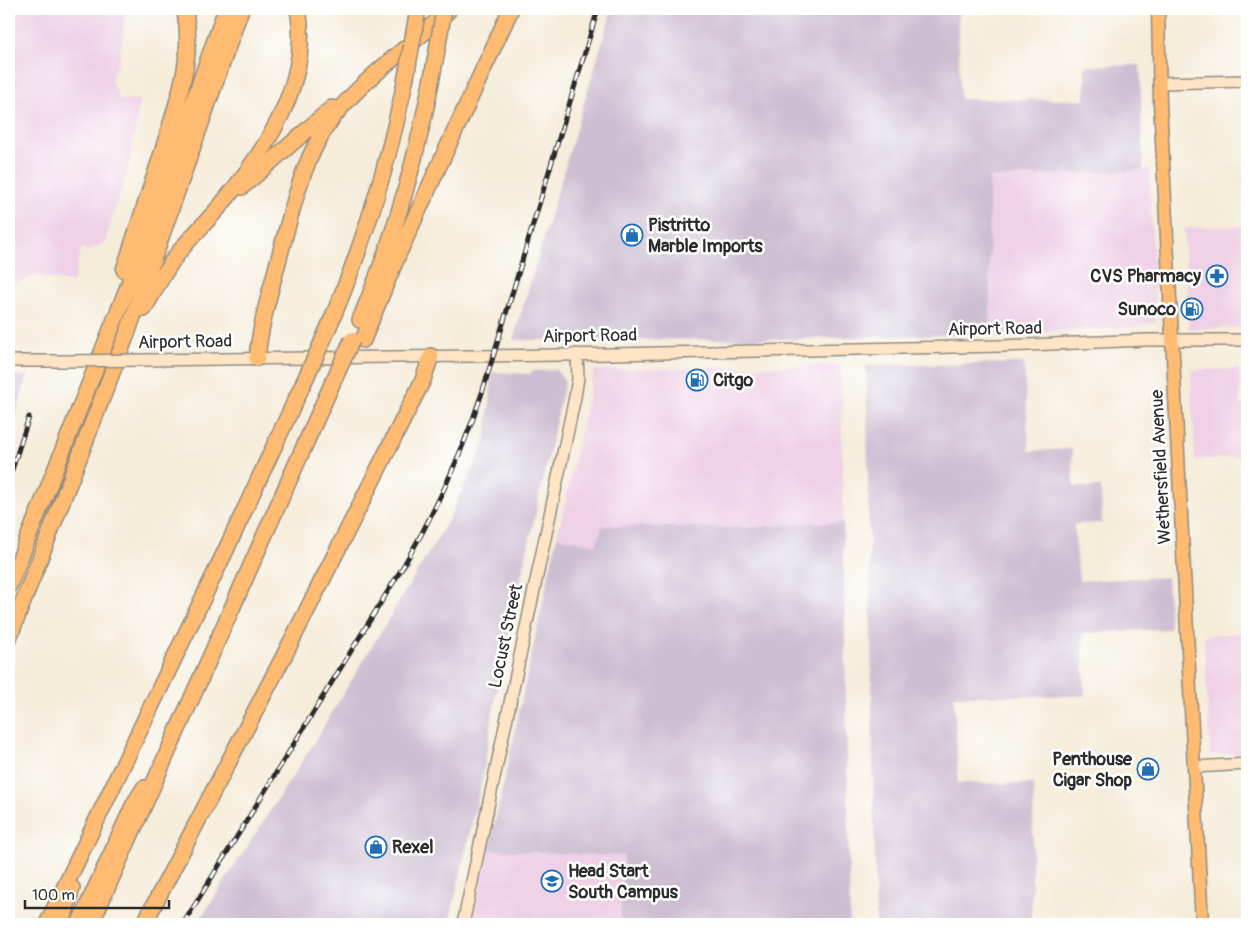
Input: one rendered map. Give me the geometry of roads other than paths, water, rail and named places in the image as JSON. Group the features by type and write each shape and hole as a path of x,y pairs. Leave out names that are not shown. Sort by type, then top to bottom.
{"highway":[{"path":"111,331 123,273 183,80 188,47 188,31 184,9"},
{"path":"9,586 111,331 226,9"},
{"path":"9,638 145,284 241,9"},
{"path":"75,469 95,435 136,327 151,296 174,259 221,204 263,146 287,104 294,84 298,61 300,30 298,9"},
{"path":"47,924 225,552 323,340 371,214 406,77 418,9"},
{"path":"420,34 443,9"},
{"path":"357,340 405,193 424,118 443,9"},
{"path":"221,204 450,9"},
{"path":"91,924 306,442 338,384 511,9"},
{"path":"257,358 264,311 306,164 328,124 357,90"},
{"path":"144,924 287,650 423,380 431,356"},
{"path":"79,924 134,804 175,736"},
{"path":"62,924 79,857"}],"main road":[{"name":"Wethersfield Avenue","path":"1158,9 1159,83 1202,924"},
{"path":"1159,83 1247,81"},
{"name":"Airport Road","path":"9,361 577,354 1247,340"},
{"name":"Locust Street","path":"463,924 575,397 578,378 577,354"},
{"path":"1194,767 1247,764"}],"railway":[{"path":"183,924 404,565 448,479 467,435 483,390 598,9"},
{"path":"9,479 29,417"}],"place":[{"name":"Pistritto Marble Imports","path":"632,235"},
{"name":"CVS Pharmacy","path":"1217,276"},
{"name":"Sunoco","path":"1192,309"},
{"name":"Citgo","path":"697,380"},
{"name":"Penthouse Cigar Shop","path":"1148,769"},
{"name":"Rexel","path":"376,847"},
{"name":"Head Start South Campus","path":"552,881"}]}
